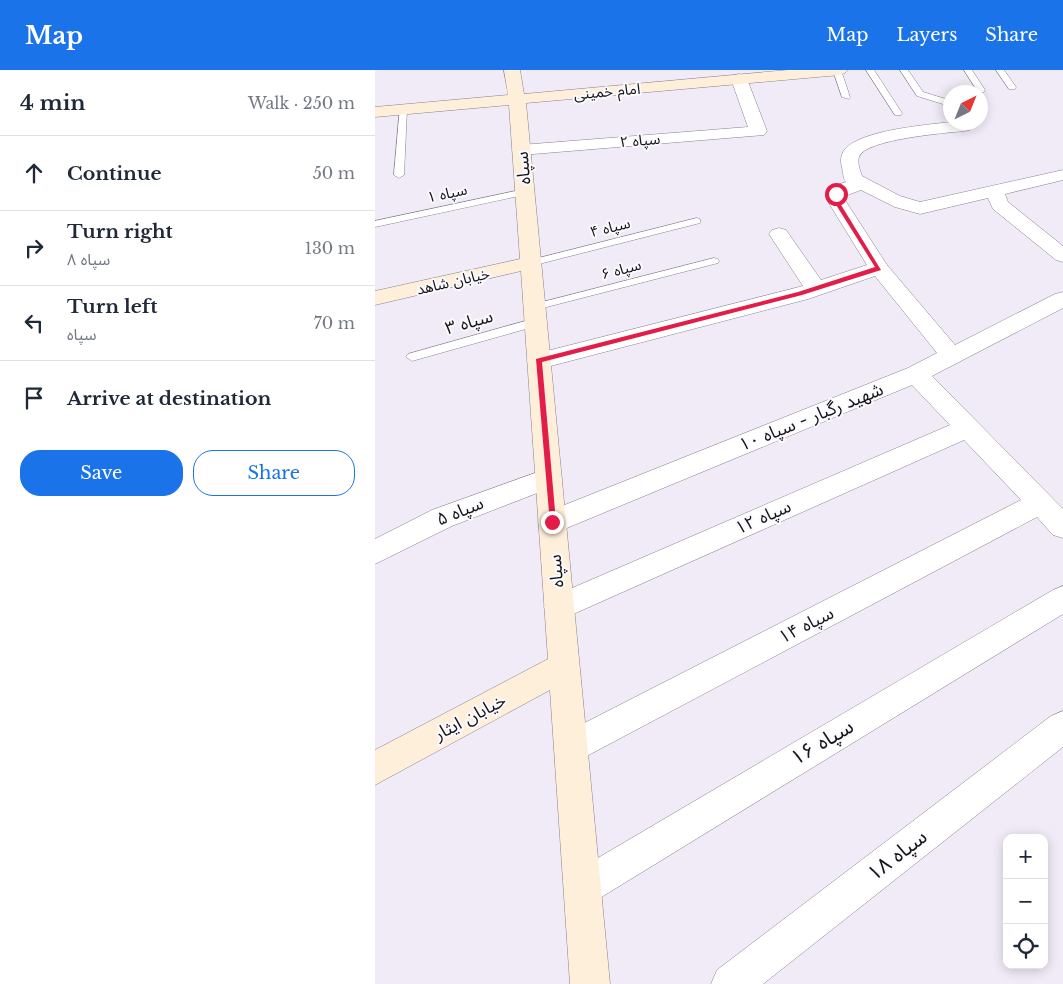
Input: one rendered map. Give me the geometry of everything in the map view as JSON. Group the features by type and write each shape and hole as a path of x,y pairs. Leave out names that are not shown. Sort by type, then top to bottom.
{"main road":[{"name":"امام خمینی","path":"375,112 449,105 508,79 562,95 838,70"},
{"path":"449,105 508,79 562,95"},
{"name":"سپاه","path":"508,79 521,140 590,984"},
{"path":"521,140 539,110 562,95"},
{"name":"خیابان شاهد","path":"375,298 531,263"},
{"name":"خیابان ایثار","path":"375,768 564,666"}],"street":[{"name":"سپاه ۲","path":"521,140 758,130 739,79"},
{"path":"943,127 878,138 857,147 851,153 849,161 853,179 864,183 891,200 906,206 921,208 1063,175"},
{"path":"864,183 836,194 836,200 879,268 952,356"},
{"path":"994,191 1000,205 1063,256"},
{"path":"779,234 815,288"},
{"path":"539,361 815,288 879,268"},
{"name":"شهید رگبار - سپاه ۱۰","path":"552,522 917,374 1063,299"},
{"path":"917,374 1063,527"},
{"name":"سپاه ۱۲","path":"559,607 967,428"},
{"name":"سپاه ۵","path":"375,552 442,518 549,478"},
{"name":"سپاه ۱۴","path":"571,747 1040,503"},
{"name":"سپاه ۱۶","path":"582,888 705,812 1063,599"},
{"name":"سپاه ۱۸","path":"731,984 1063,727"}],"lane":[{"path":"838,70 846,97"},
{"path":"870,70 898,113"},
{"path":"904,70 920,94 943,101"},
{"path":"968,70 978,85"},
{"path":"1000,70 1012,87"},
{"path":"399,176 403,109"},
{"name":"سپاه ۱","path":"375,224 525,192"},
{"name":"سپاه ۴","path":"531,263 697,221"},
{"name":"سپاه ۶","path":"535,315 714,261"},
{"name":"سپاه ۳","path":"412,357 535,315"}],"route":[{"path":"552,522 539,361 800,294 879,268 836,200 836,194"}]}
